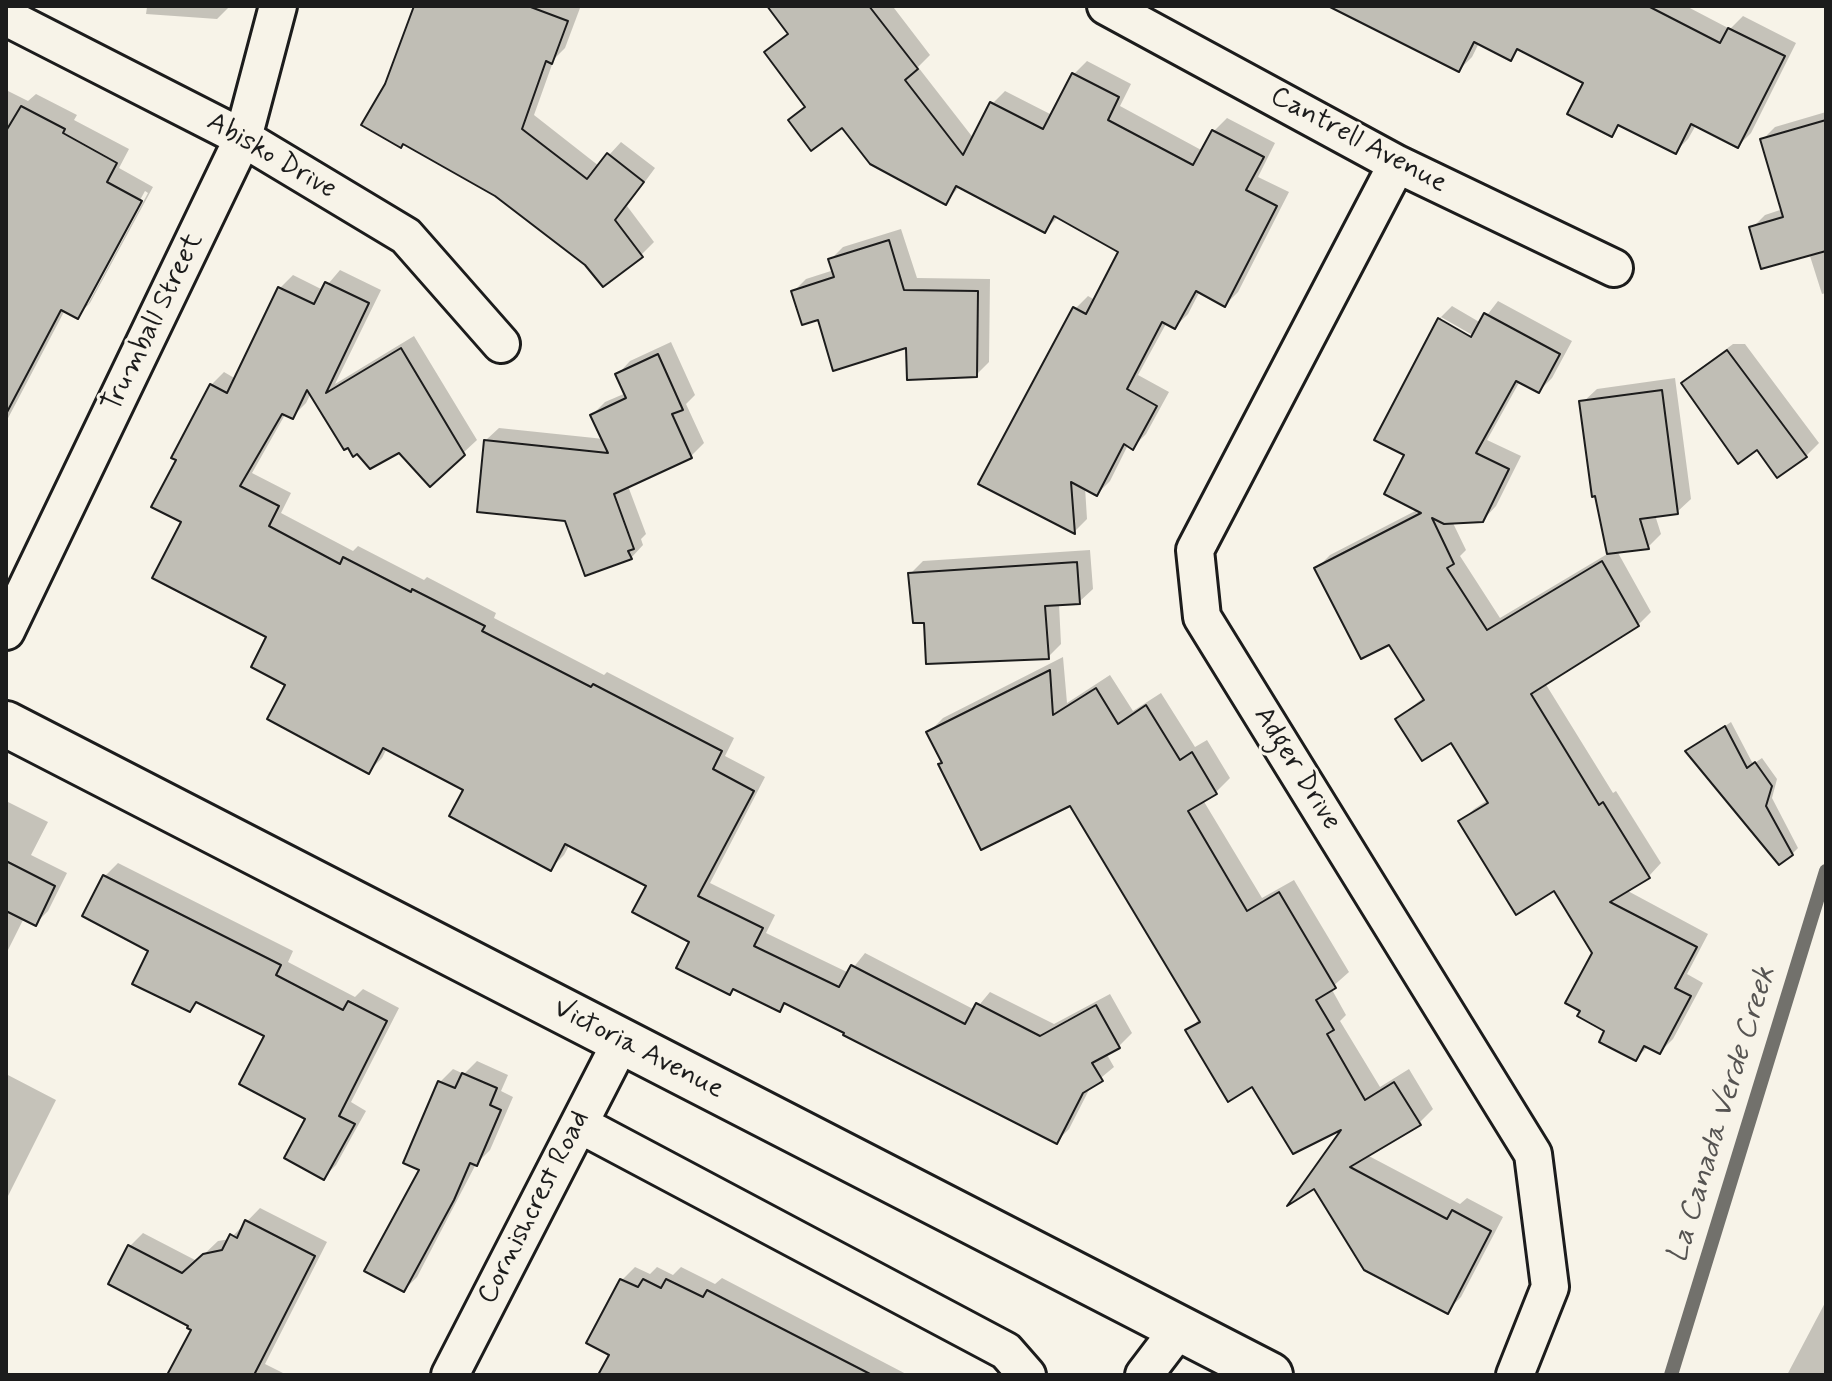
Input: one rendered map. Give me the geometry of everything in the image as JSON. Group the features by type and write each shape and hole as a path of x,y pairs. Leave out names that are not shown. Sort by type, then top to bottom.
{"street":[{"name":"Trumball Street","path":"6,631 243,138 278,6"},
{"name":"Cantrell Avenue","path":"1106,6 1397,164 1614,268"},
{"name":"Abisko Drive","path":"6,17 243,138 406,236 501,344"},
{"name":"Adger Drive","path":"1397,164 1195,550 1202,617 1533,1154 1550,1287 1515,1375"},
{"name":"Victoria Avenue","path":"6,724 1270,1375"},
{"name":"Cornishcrest Road","path":"450,1375 621,1042"},
{"path":"579,1124 1006,1351 1027,1375"},
{"path":"1144,1375 1179,1329"}],"building":[{"path":"414,6 528,6 568,21 552,64 546,61 522,129 587,179 607,153 644,182 615,220 643,257 603,287 585,265 495,196 403,144 401,148 361,125 385,84"},
{"path":"767,6 869,6 918,69 905,80 963,155 990,102 1043,129 1072,73 1119,97 1108,120 1193,165 1212,130 1264,157 1246,190 1277,206 1225,307 1196,291 1175,329 1162,322 1127,389 1157,406 1133,450 1124,444 1097,496 1071,482 1075,534 978,484 1073,307 1086,314 1118,252 1054,216 1045,233 956,186 946,205 870,164 842,128 811,151 788,120 805,107 764,52 788,34"},
{"path":"1328,6 1648,6 1720,43 1728,28 1785,56 1738,148 1691,124 1676,154 1618,125 1612,137 1567,114 1583,83 1517,49 1511,61 1474,42 1459,72"},
{"path":"21,106 65,129 63,133 117,163 107,182 142,201 78,319 61,310 6,414 6,131"},
{"path":"1826,120 1826,251 1761,269 1749,227 1783,217 1760,139"},
{"path":"889,240 904,290 978,291 977,377 907,380 906,348 833,371 818,320 802,325 791,291 834,277 828,259"},
{"path":"325,282 369,303 326,393 401,348 465,455 430,487 399,453 370,469 357,454 353,457 348,448 344,450 307,390 293,419 282,414 240,486 279,506 269,526 340,564 343,557 411,592 412,589 485,626 482,631 722,751 713,769 754,791 698,896 763,928 754,946 839,987 851,965 965,1024 976,1003 1040,1036 1096,1005 1120,1048 1092,1063 1103,1081 1083,1093 1057,1144 784,1003 780,1012 733,989 730,995 676,968 689,942 632,912 646,886 565,844 551,871 449,816 463,790 383,748 369,774 267,719 285,685 251,667 266,637 152,578 181,522 151,507 176,460 171,458 210,384 227,393 278,287 314,304"},
{"path":"1484,313 1560,354 1539,393 1516,381 1476,453 1509,469 1483,522 1444,524 1432,518 1454,564 1447,568 1487,630 1602,561 1639,626 1531,694 1599,805 1603,802 1650,878 1610,902 1697,947 1675,988 1691,996 1660,1054 1644,1046 1636,1061 1599,1042 1604,1031 1577,1016 1580,1011 1565,1003 1592,953 1554,891 1516,915 1458,821 1488,803 1451,743 1422,761 1395,719 1424,700 1389,645 1361,659 1314,568 1421,513 1384,494 1404,455 1374,440 1438,318 1471,337"},
{"path":"1727,350 1807,457 1777,478 1757,450 1738,464 1681,383"},
{"path":"658,354 683,410 672,414 692,458 614,494 634,549 628,551 632,559 585,576 565,521 477,512 484,440 608,453 590,415 626,398 615,374"},
{"path":"1662,390 1678,514 1640,519 1649,549 1607,554 1595,496 1592,497 1579,401"},
{"path":"1077,562 1080,604 1045,606 1049,659 926,664 924,623 913,623 908,573"},
{"path":"1050,670 1053,715 1096,688 1118,724 1146,705 1180,760 1192,752 1217,794 1188,811 1247,911 1279,892 1336,988 1316,1000 1334,1030 1327,1034 1365,1100 1394,1082 1421,1125 1350,1167 1447,1219 1452,1210 1491,1231 1448,1314 1364,1270 1314,1189 1287,1206 1341,1130 1293,1154 1252,1087 1228,1102 1185,1030 1200,1022 1070,806 981,850 938,764 942,763 926,732"},
{"path":"1725,726 1747,768 1755,762 1772,786 1766,806 1793,855 1779,865 1685,751"},
{"path":"6,861 55,886 36,926 6,911"},
{"path":"103,875 281,965 276,975 343,1010 348,1001 387,1021 339,1116 355,1124 324,1180 284,1158 305,1119 239,1084 264,1036 196,1002 190,1012 132,984 148,951 82,916"},
{"path":"462,1073 497,1088 490,1105 501,1110 477,1166 470,1163 454,1200 404,1292 364,1271 419,1170 403,1163 438,1081 455,1088"},
{"path":"245,1220 315,1256 254,1375 167,1375 191,1330 108,1284 128,1245 182,1273 203,1254 222,1250 230,1234 237,1238"},
{"path":"620,1279 638,1287 643,1279 661,1288 666,1279 703,1297 707,1290 872,1375 598,1375 609,1355 586,1343"}],"waterway":[{"name":"La Canada Verde Creek","path":"1671,1375 1826,871"}]}
